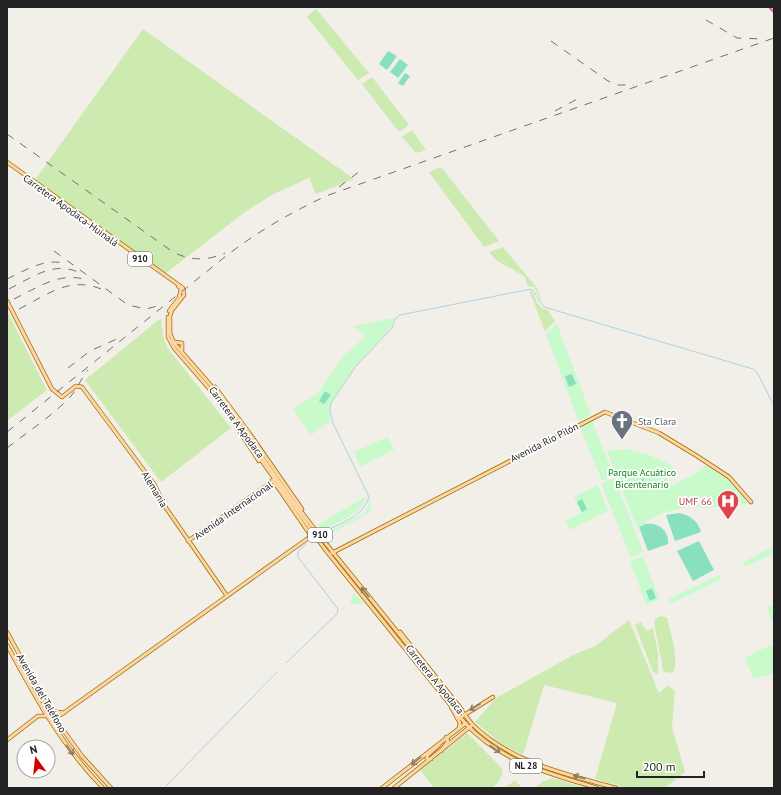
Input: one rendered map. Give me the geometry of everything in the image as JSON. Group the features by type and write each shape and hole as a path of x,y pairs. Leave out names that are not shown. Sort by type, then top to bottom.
{"highway":[{"path":"771,7 774,10"}],"main road":[{"name":"Carretera Apodaca-Huinalá","path":"7,163 179,287 181,294 168,315 169,339"},
{"name":"Carretera A Apodaca","path":"7,163 183,288 184,295 172,310 170,316 170,333 177,346 207,383 275,480"},
{"name":"Alemania","path":"7,301 49,384 62,397 75,386 79,386 154,484 166,508 227,596"},
{"path":"169,339 174,346 177,346 177,349 185,361"},
{"name":"910","path":"169,339 185,361 207,383"},
{"path":"174,341 182,343 184,354"},
{"name":"Carretera A Apodaca","path":"207,383 313,535 465,723"},
{"path":"207,383 221,394 246,427 307,518"},
{"name":"Avenida Río Pilón","path":"330,555 333,552 605,412 659,433 697,456 730,477 751,502"},
{"path":"275,480 280,487"},
{"name":"Avenida Internacional","path":"188,541 275,480"},
{"name":"Carretera A Apodaca","path":"280,487 307,518 460,717 469,720"},
{"path":"7,740 36,717 60,716 313,535"},
{"path":"381,608 460,707 459,728"},
{"name":"Avenida del Teléfono","path":"7,632 53,716 82,756 111,788"},
{"name":"Avenida del Teléfono","path":"7,645 46,716 78,760 102,788"},
{"path":"460,717 493,697"},
{"path":"47,706 64,713"},
{"path":"382,788 469,720"},
{"name":"NL 28","path":"469,720 471,726 487,744 517,762 534,769 597,788"},
{"name":"NL 28","path":"465,723 496,744 524,760 549,769 616,788"},
{"path":"394,788 471,726"},
{"path":"441,751 448,742 446,737"},
{"path":"432,758 427,759 426,757 437,747 439,743"}],"green space":[{"path":"316,9 369,73 358,80 307,17"},
{"path":"143,29 354,179 316,194 309,178 272,195 245,212 165,274 35,180"},
{"path":"388,51 397,56 387,70 379,64"},
{"path":"400,59 408,65 398,78 390,72"},
{"path":"405,73 410,76 403,86 398,83"},
{"path":"372,77 409,125 399,132 362,84"},
{"path":"412,130 426,150 416,153 402,137"},
{"path":"441,167 499,241 484,247 429,172"},
{"path":"503,247 537,288 543,304 534,287 528,286 524,276 497,261 489,252"},
{"path":"529,290 534,295 538,304 543,309 548,310 555,321 545,331"},
{"path":"7,311 47,390 7,421"},
{"path":"161,318 163,335 167,347 231,428 161,482 85,380"},
{"path":"394,318 390,329 355,366 331,403 329,410 331,421 311,435 293,409 318,393 342,357 366,336 353,326"},
{"path":"557,324 591,415 579,422 546,334"},
{"path":"572,374 576,384 569,387 565,376"},
{"path":"325,391 331,395 324,404 319,401"},
{"path":"592,420 613,474 602,481 580,427"},
{"path":"388,437 394,450 360,467 354,452"},
{"name":"Parque Acuático Bicentenario","path":"627,449 649,455 673,466 664,489 698,472 705,465 727,478 748,503 705,508 692,506 665,512 637,527 607,451"},
{"path":"613,478 615,479 643,552 631,558 602,485"},
{"path":"598,485 608,511 570,530 565,521 581,513 574,497"},
{"path":"366,496 364,503 355,513 322,530 318,525"},
{"path":"370,499 371,512 326,536 325,534 364,513"},
{"path":"582,499 587,509 582,512 577,502"},
{"path":"679,513 687,515 693,519 701,532 675,541 666,515"},
{"path":"645,524 654,524 662,528 667,535 668,544 648,551 639,527"},
{"path":"699,541 714,570 693,581 677,551"},
{"path":"774,546 774,553 745,567 743,562"},
{"path":"643,556 659,599 646,605 630,561"},
{"path":"349,574 461,714 352,579"},
{"path":"719,575 722,579 670,604 668,599"},
{"path":"652,588 656,598 650,601 646,591"},
{"path":"354,592 364,604 352,604 350,602"},
{"path":"774,604 774,620 771,620 767,607"},
{"path":"661,616 667,618 672,638 675,654 675,668 673,673 664,672 663,670 654,622 656,618"},
{"path":"629,620 659,693 668,685 675,691 672,727 685,772 665,788 625,788 595,779 617,703 544,685 523,755 500,743 475,722 496,698 573,655 595,646"},
{"path":"641,622 646,631 653,628 658,654 658,674 653,672 635,625"},
{"path":"770,645 774,645 773,674 753,679 745,658"},
{"path":"467,733 502,768 500,780 494,786 487,789 434,788 420,770"},
{"path":"494,745 529,763 608,788 592,785 534,766 508,754"},
{"path":"553,778 586,788 534,788 544,781"},
{"path":"515,780 522,788 505,788"}],"water":[{"path":"644,478 647,485 655,483 658,486 645,489 641,479"}],"waterway":[{"path":"323,532 357,514 362,510 369,497 333,423 330,411 331,403 356,366 392,328 395,319 400,315 531,289 544,307 753,369 757,372 773,404"},
{"path":"286,663 337,614 338,609 298,557 298,552 306,544"},
{"path":"164,788 277,672"}],"railway":[{"path":"706,20 737,38 763,39"},
{"path":"7,432 226,256 274,223 300,209 326,196 774,38"},
{"path":"551,41 608,81 617,85 634,85"},
{"path":"555,111 583,96"},
{"path":"7,134 173,252 186,257 199,259 205,259 225,253"},
{"path":"339,187 360,171"},
{"path":"54,251 128,305 146,309 161,305"},
{"path":"7,279 29,268 44,263 59,262 67,264"},
{"path":"9,289 42,272 60,268 78,272"},
{"path":"14,299 58,279 77,278 87,280"},
{"path":"19,309 49,293 68,286 79,285 101,289"},
{"path":"68,368 90,351 119,338"},
{"path":"7,448 64,403 73,393 88,370"}],"place":[{"name":"Sta Clara","path":"622,440"},
{"name":"UMF 66","path":"728,520"}]}
